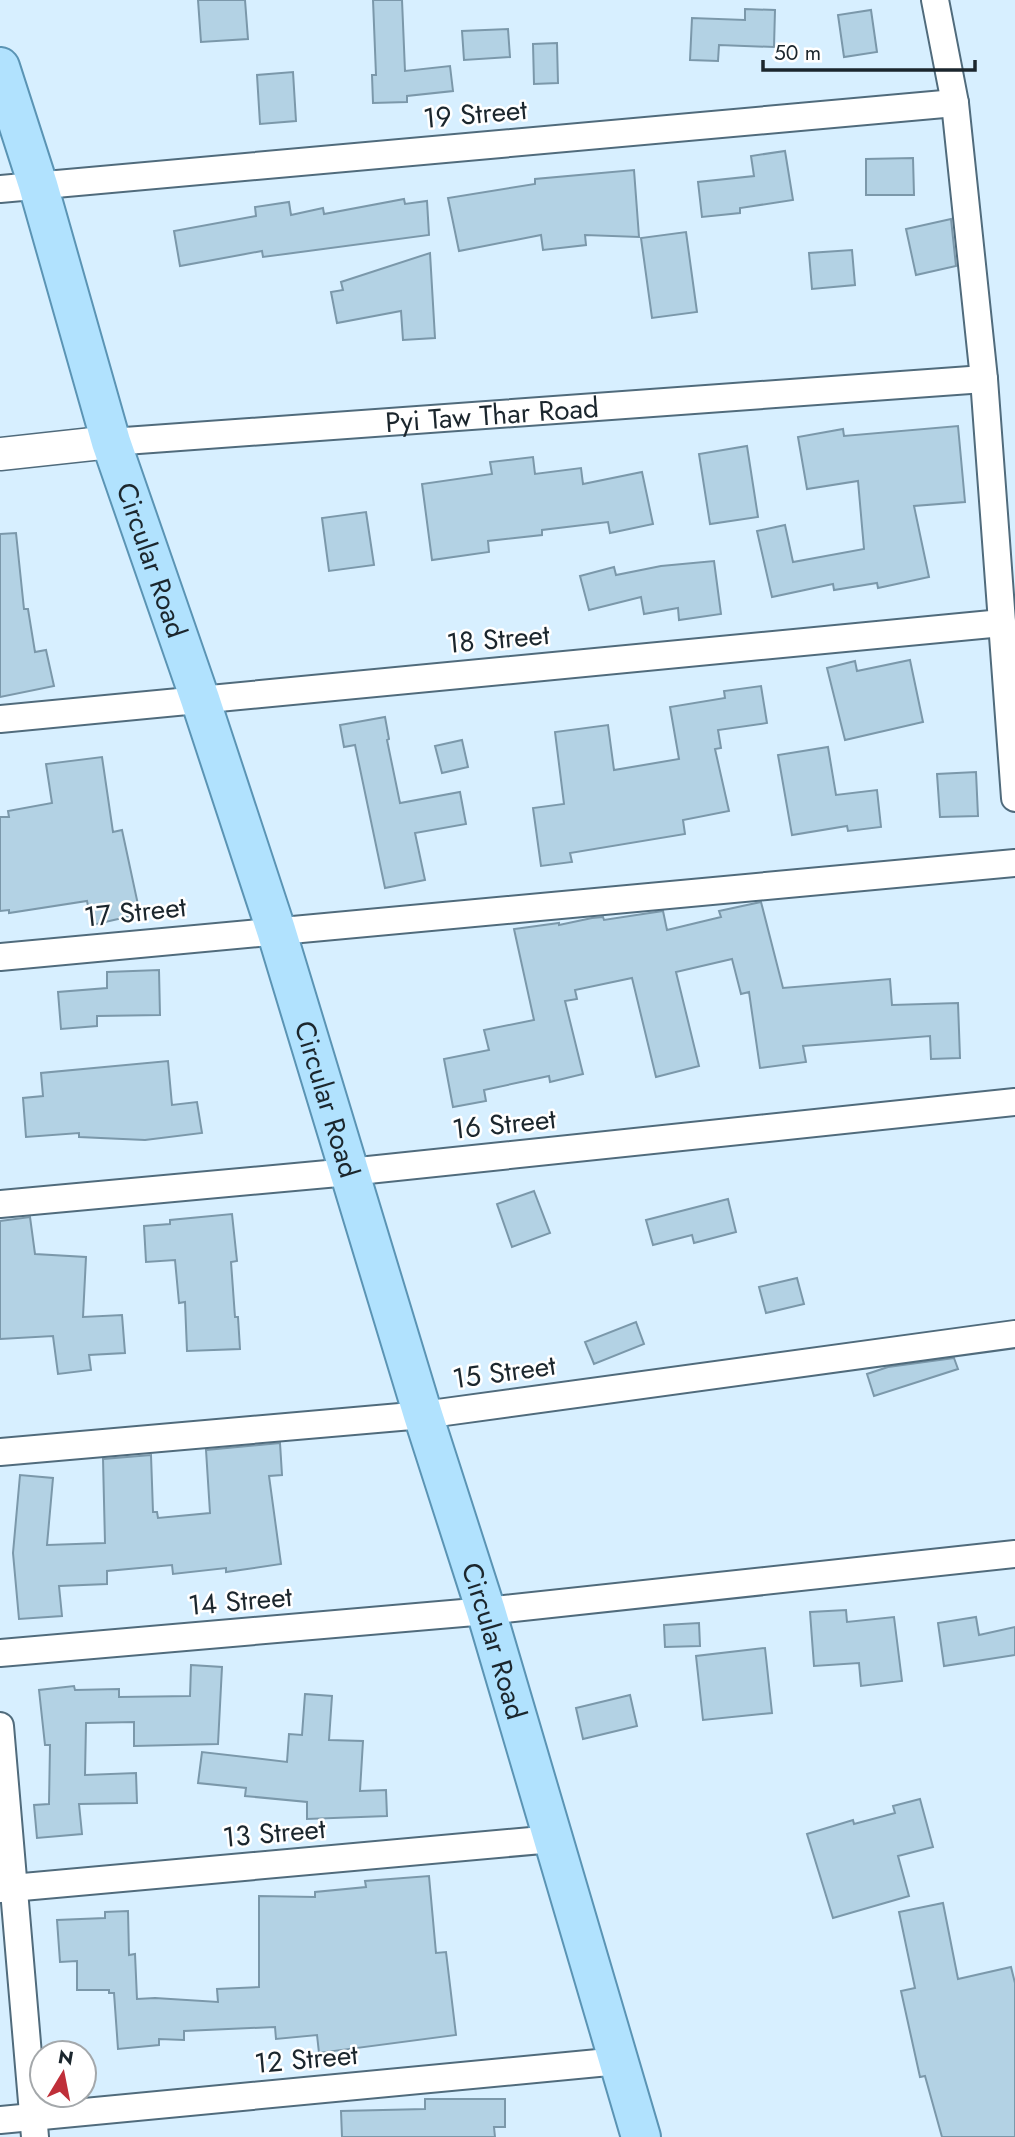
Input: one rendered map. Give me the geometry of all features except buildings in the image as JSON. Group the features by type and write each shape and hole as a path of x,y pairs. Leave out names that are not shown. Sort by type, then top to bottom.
{"main road":[{"name":"Circular Road","path":"0,67 38,185 111,442 276,930 486,1611 641,2137"}],"street":[{"path":"936,0 955,103 984,379 1015,798"},
{"name":"19 Street","path":"0,189 955,103"},
{"name":"Pyi Taw Thar Road","path":"0,454 111,442 984,379"},
{"name":"18 Street","path":"0,719 1002,623"},
{"name":"17 Street","path":"0,957 1015,863"},
{"name":"16 Street","path":"0,1204 349,1172 1015,1102"},
{"name":"15 Street","path":"0,1452 424,1415 1015,1334"},
{"name":"14 Street","path":"0,1653 486,1611 1015,1554"},
{"path":"0,1726 7,1889 34,2127"},
{"name":"13 Street","path":"7,1889 553,1839"},
{"name":"12 Street","path":"0,2120 34,2127 619,2061"}]}
